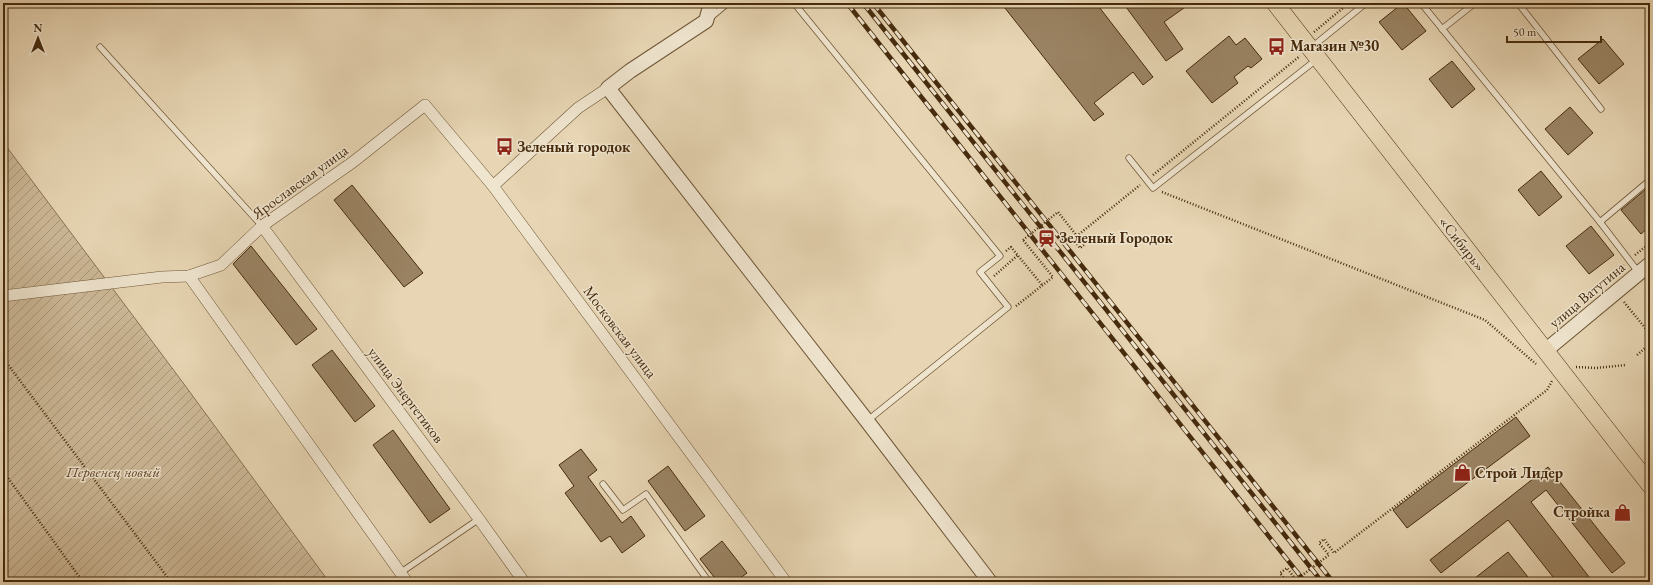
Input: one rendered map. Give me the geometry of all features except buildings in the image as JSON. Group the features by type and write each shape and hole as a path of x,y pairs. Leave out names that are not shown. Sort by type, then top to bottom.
{"main road":[{"name":"«Сибирь»","path":"1275,3 1650,485"}],"street":[{"path":"493,186 578,108 630,71 706,21 711,3"},
{"path":"608,88 867,420 990,582"},
{"name":"Ярославская улица","path":"3,296 162,277 189,276 220,265 262,226 353,162 425,105"},
{"name":"Московская улица","path":"425,105 493,186 786,582"},
{"name":"улица Энергетиков","path":"262,226 524,582"},
{"name":"улица Ватутина","path":"1545,351 1650,264"},
{"path":"189,276 404,578"}],"lane":[{"path":"706,21 728,3"},
{"path":"794,3 1000,256 980,272 1008,306 867,420"},
{"path":"1129,158 1153,188 1311,48 1366,3"},
{"path":"1420,3 1600,222 1639,273"},
{"path":"1442,29 1475,3"},
{"path":"1518,3 1601,109"},
{"path":"100,47 262,226"},
{"path":"1600,222 1650,180"},
{"path":"603,484 623,510 646,494 709,582"},
{"path":"404,578 479,519"}],"path":[{"path":"1017,305 1052,277 1023,240 1058,212 1084,245 1080,248 1073,239 1146,180 1311,48 1349,3"},
{"path":"1153,188 1485,320 1542,369"},
{"path":"1000,256 1011,247 1042,285"},
{"path":"988,282 1018,255"},
{"path":"1624,302 1650,334"},
{"path":"1637,355 1650,344"},
{"path":"3,358 171,582"},
{"path":"1570,366 1596,368 1626,365"},
{"path":"1287,582 1280,573 1287,568 1296,580 1329,555 1319,543 1324,539 1334,552 1547,390 1553,379"},
{"path":"3,472 82,582"}],"green space":[{"name":"Первенец новый","path":"3,142 181,380 329,582 3,582"}],"railway":[{"path":"847,3 1305,582"},
{"path":"863,3 1322,582"},
{"path":"873,3 1333,582"}],"place":[{"name":"Магазин №30","path":"1277,46"},
{"name":"Зеленый городок","path":"504,147"},
{"name":"Зеленый Городок","path":"1046,238"},
{"name":"Строй Лидер","path":"1462,473"},
{"name":"Стройка","path":"1623,512"}]}
